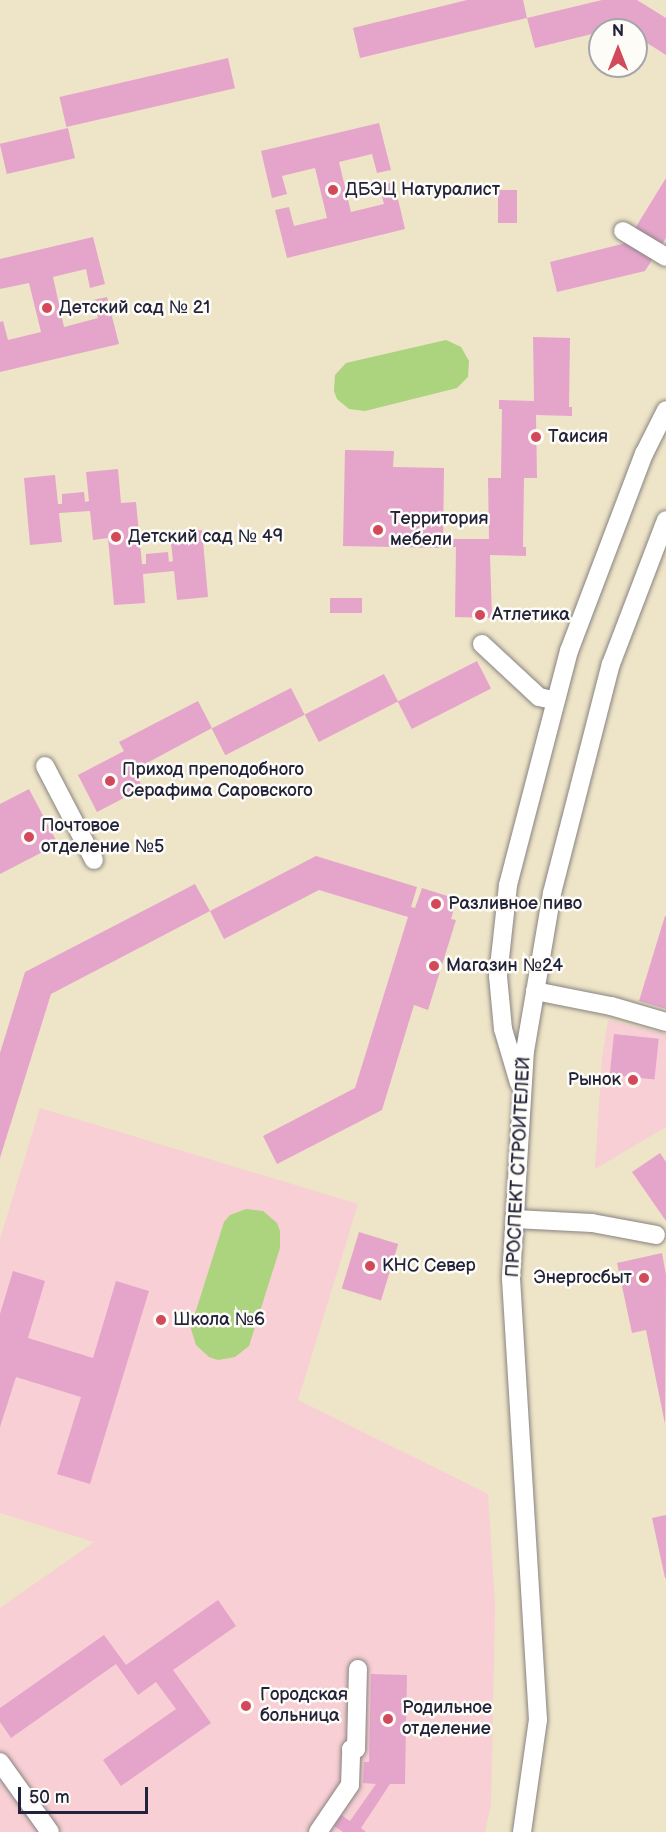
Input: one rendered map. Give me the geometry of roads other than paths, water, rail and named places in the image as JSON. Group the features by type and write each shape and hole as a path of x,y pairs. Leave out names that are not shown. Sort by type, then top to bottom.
{"street":[{"path":"624,231 666,257"},
{"path":"523,1096 503,1029 498,976 508,885 568,651 644,454 666,410"},
{"name":"ПРОСПЕКТ СТРОИТЕЛЕЙ","path":"522,1832 538,1720 511,1278 525,1051 552,892 611,664 662,542 666,520"},
{"path":"482,644 539,697 556,701"},
{"path":"45,766 94,860"},
{"path":"535,991 611,1006 666,1022"},
{"path":"515,1219 592,1223 656,1235"},
{"path":"318,1832 350,1785 351,1749 356,1749 358,1669"},
{"path":"0,1762 50,1832"}],"place":[{"name":"ДБЭЦ Натуралист","path":"333,190"},
{"name":"Детский сад № 21","path":"47,308"},
{"name":"Таисия","path":"536,437"},
{"name":"Территория мебели","path":"378,530"},
{"name":"Детский сад № 49","path":"116,537"},
{"name":"Атлетика","path":"480,615"},
{"name":"Приход преподобного Серафима Саровского","path":"110,781"},
{"name":"Почтовое отделение №5","path":"29,837"},
{"name":"Разливное пиво","path":"436,904"},
{"name":"Магазин №24","path":"434,966"},
{"name":"Рынок","path":"633,1080"},
{"name":"КНС Север","path":"370,1266"},
{"name":"Энергосбыт","path":"644,1278"},
{"name":"Школа №6","path":"161,1320"},
{"name":"Городская больница","path":"246,1706"},
{"name":"Родильное отделение","path":"388,1719"}]}
